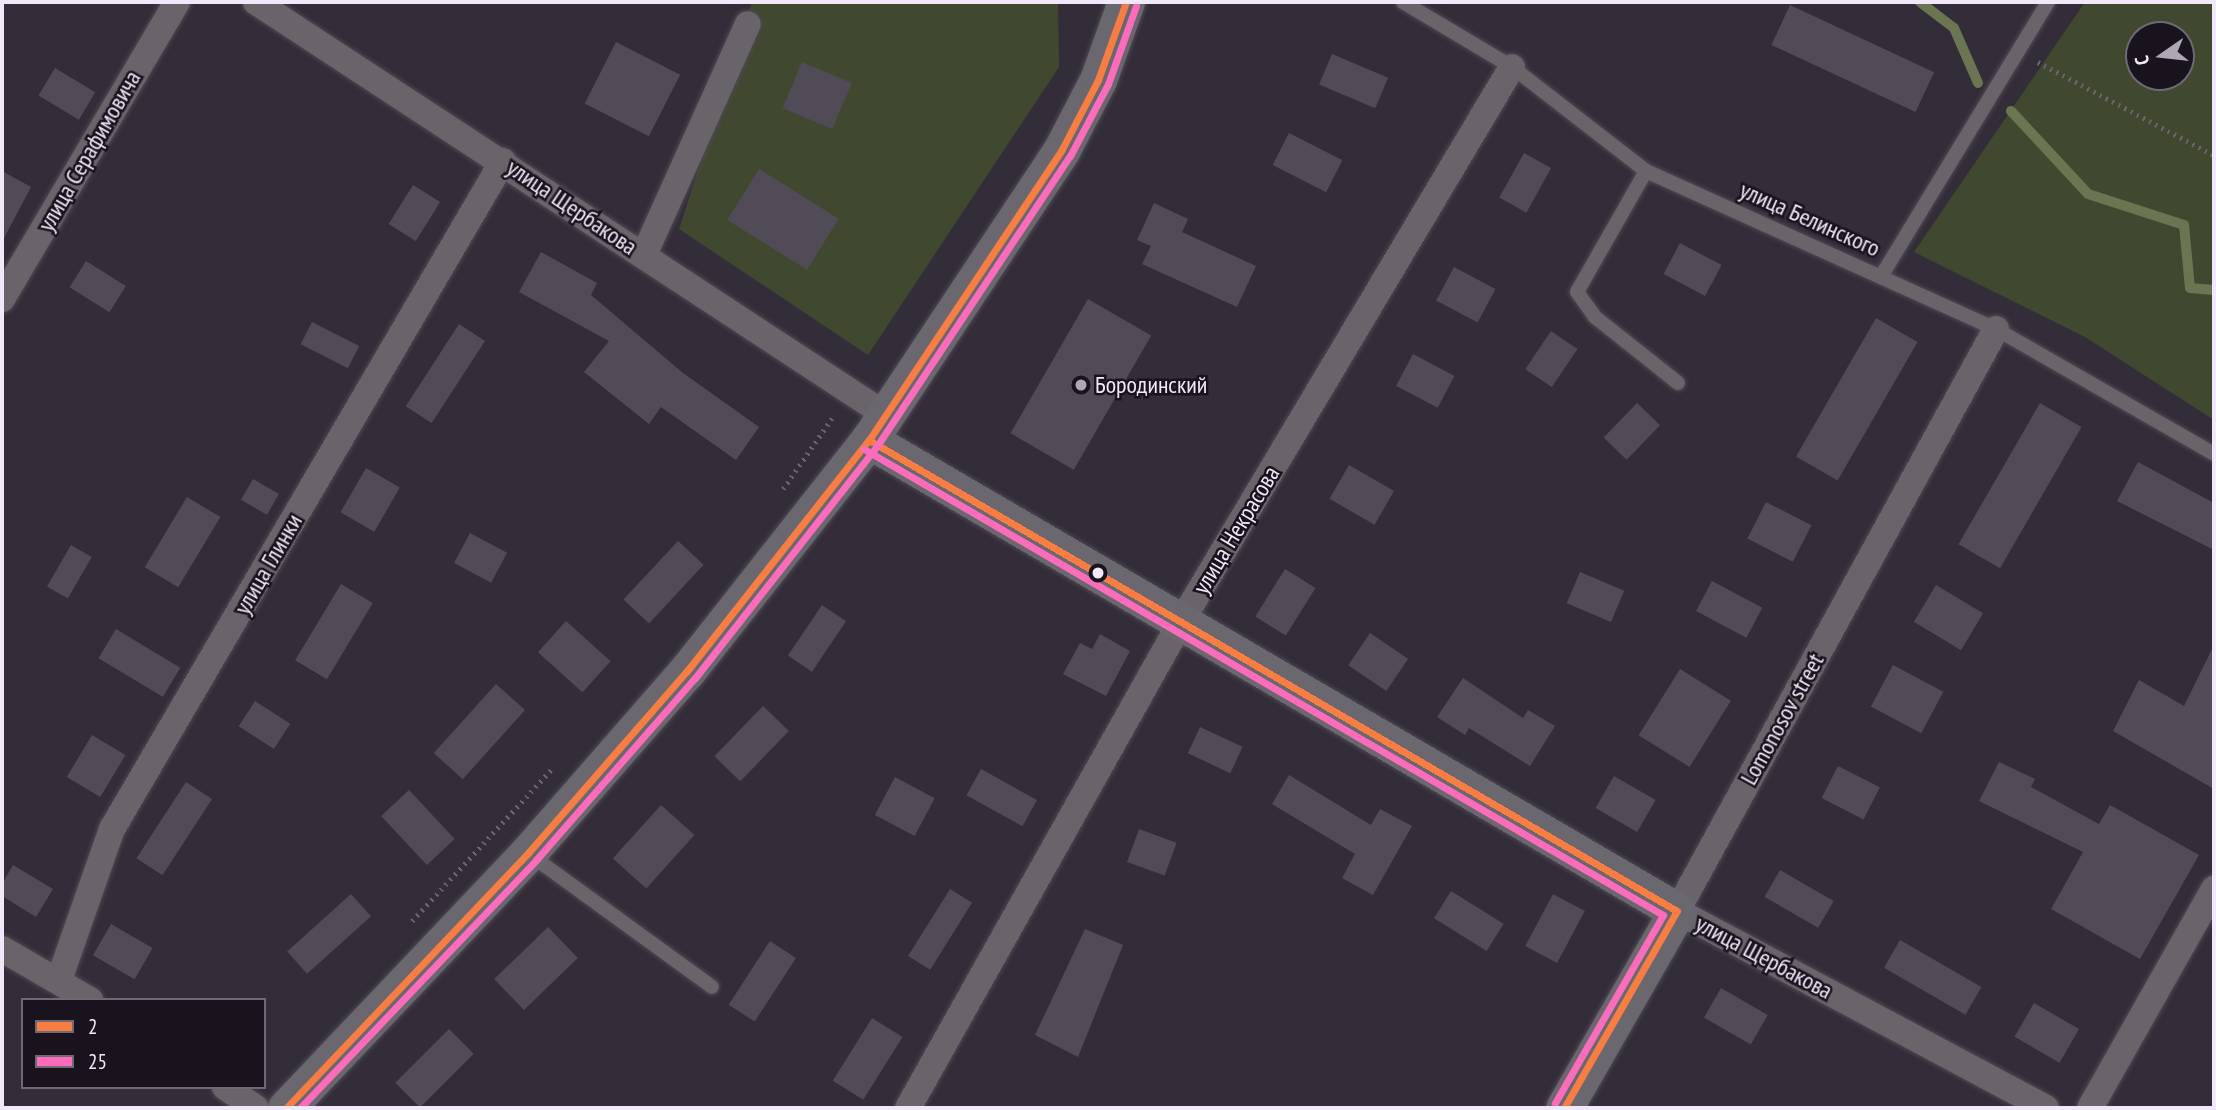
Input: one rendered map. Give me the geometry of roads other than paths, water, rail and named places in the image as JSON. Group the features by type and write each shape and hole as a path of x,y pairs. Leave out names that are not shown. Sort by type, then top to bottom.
{"main road":[{"path":"286,1108 527,853 687,671 877,427 1061,150 1098,80 1126,2"},
{"name":"улица Щербакова","path":"877,427 1181,622 1677,911"},
{"name":"Lomonosov street","path":"1564,1108 1677,911"}],"street":[{"name":"улица Серафимовича","path":"2,299 177,2"},
{"name":"улица Щербакова","path":"256,2 850,390 877,427"},
{"path":"644,255 748,24"},
{"name":"улица Некрасова","path":"908,1108 1181,622 1512,66"},
{"name":"улица Глинки","path":"59,980 112,829 503,161"},
{"name":"Lomonosov street","path":"1677,911 1996,329"},
{"path":"2090,1108 2214,890"},
{"name":"улица Щербакова","path":"1677,911 2046,1108"},
{"path":"2,949 87,998"},
{"path":"228,1089 257,1108"}],"lane":[{"name":"улица Белинского","path":"1403,2 1512,66 1646,171 1882,275 1996,329 2214,454"},
{"path":"1882,275 2048,2"},
{"path":"1646,171 1577,292 1595,317 1678,383"},
{"path":"527,853 712,987"}],"waterway":[{"path":"1920,2 1954,28 1978,83"},
{"path":"2011,111 2088,194 2184,225 2190,288 2214,290"}],"place":[{"name":"Бородинский","path":"1081,385"}]}
